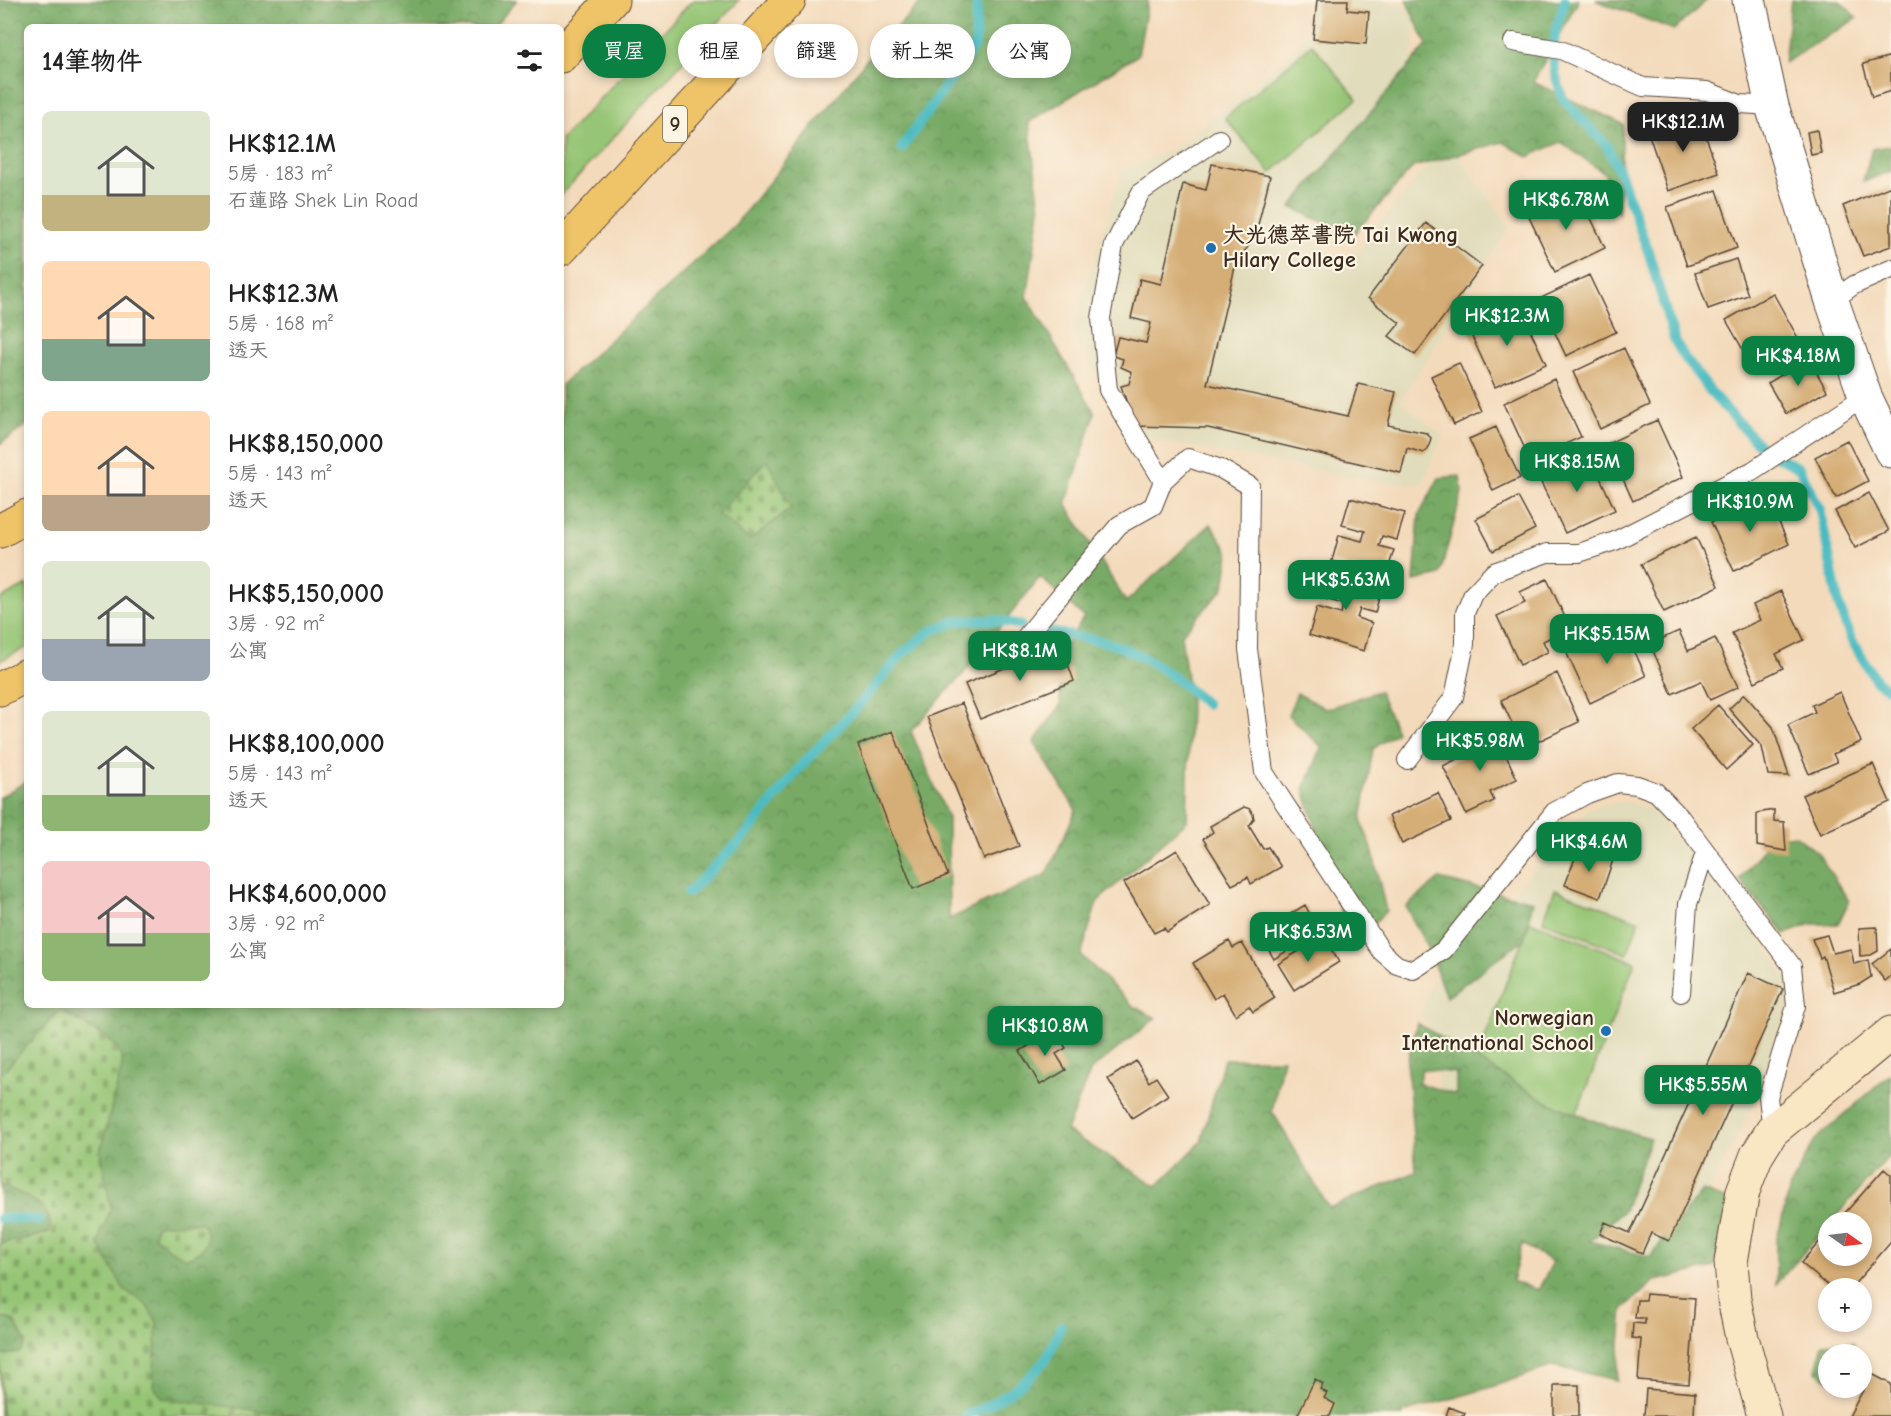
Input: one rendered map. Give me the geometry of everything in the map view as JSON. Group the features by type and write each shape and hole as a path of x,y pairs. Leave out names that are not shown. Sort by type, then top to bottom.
{"highway":[{"path":"564,53 612,0"},
{"name":"9","path":"564,246 789,0"},
{"path":"0,531 24,518"},
{"path":"0,689 24,677"}],"street":[{"path":"1749,0 1772,106 1832,301 1882,422"},
{"path":"1764,1416 1742,1338 1734,1299 1731,1262 1743,1191 1757,1155 1772,1131 1891,1033"}],"lane":[{"path":"1513,42 1554,49 1643,87 1707,91 1740,104 1772,106"},
{"path":"1163,481 1108,390 1101,318 1114,245 1141,192 1219,139"},
{"path":"1832,301 1854,285 1891,269"},
{"path":"1407,760 1454,697 1465,644 1465,613 1473,594 1494,572 1547,553 1579,553 1615,541 1752,471 1791,444 1882,422"},
{"path":"1013,652 1119,525 1152,506 1163,481 1188,458 1221,469 1250,486 1248,649 1264,772 1382,952 1397,965 1413,970 1444,950 1554,812 1587,794 1618,783 1637,785 1656,792 1680,818 1792,966 1796,1006 1768,1096 1772,1131"},
{"path":"1681,993 1688,904 1705,853"}],"shaded area":[{"name":"大光德萃書院 Tai Kwong Hilary College","path":"1309,0 1380,0 1419,10 1402,125 1302,231 1346,265 1447,142 1510,226 1400,401 1443,436 1422,484 1381,482 1128,435 1072,330 1122,170 1170,151 1284,60 1306,35"},
{"name":"Norwegian International School","path":"1630,802 1651,809 1775,959 1789,984 1790,1000 1756,1101 1679,1245 1633,1265 1592,1238 1451,1117 1438,1087 1435,1038 1421,1015 1430,985 1585,812 1604,804"}],"green space":[{"path":"0,0 517,0 497,24 24,24 24,427 0,444"},
{"path":"693,0 739,0 717,24 678,24 678,67 564,192 564,137 619,78 666,78 666,29"},
{"path":"923,0 1148,0 1138,55 1029,122 1040,210 1027,297 1095,413 1066,504 1126,602 1211,524 1229,553 1224,588 1181,635 1190,699 1187,821 1097,902 1081,955 1133,1006 1156,1018 1091,1070 1066,1131 1157,1186 1201,1142 1224,1059 1283,1059 1272,1111 1329,1208 1416,1172 1407,1062 1417,1023 1547,1102 1605,1125 1650,1138 1624,1210 1590,1241 1650,1257 1702,1191 1730,1201 1724,1243 1714,1267 1655,1281 1623,1309 1617,1380 1553,1366 1402,1413 1403,1416 0,1416 0,797 24,783 24,1008 564,1008 564,382 735,225 852,78 858,78 858,70 870,56 870,78 975,78 975,24 900,24","holes":["1040,577 1084,617 1059,656 1060,706 1034,742 1076,810 1047,874 949,919 948,818 911,731 964,673","1422,1069 1456,1073 1456,1095 1418,1083","1522,1244 1553,1262 1538,1290 1512,1281"]},
{"path":"1406,0 1579,0 1533,82 1623,124 1618,214 1605,174 1561,142 1528,157 1503,142 1413,167 1352,236 1291,207 1427,45"},
{"path":"1595,0 1707,0 1674,30"},
{"path":"1791,0 1839,0 1857,18 1784,63"},
{"path":"1312,44 1357,99 1271,173 1225,118"},
{"path":"1891,146 1891,171 1863,182 1872,149"},
{"path":"767,460 791,508 750,540 718,514"},
{"path":"1460,476 1462,492 1440,575 1414,581 1419,515 1439,478"},
{"path":"24,587 24,649 0,661 0,599"},
{"path":"1379,691 1397,732 1373,749 1361,820 1372,849 1386,911 1351,945 1304,789 1322,747 1288,715 1297,693 1326,709"},
{"path":"1795,835 1817,852 1849,901 1838,924 1811,924 1785,934 1739,880 1772,838"},
{"path":"1439,879 1533,901 1524,939 1446,997 1428,949 1406,907"},
{"path":"1555,889 1639,921 1627,954 1543,921"},
{"path":"1530,921 1635,962 1569,1133 1464,1092"},
{"path":"60,1010 104,1036 117,1048 123,1062 100,1152 111,1208 98,1243 125,1291 145,1303 157,1322 153,1386 163,1398 300,1416 2,1416 0,1356 21,1352 26,1342 13,1320 0,1318 0,1244 49,1232 50,1223 48,1214 35,1201 0,1185 0,1075"},
{"path":"1891,1074 1891,1154 1840,1212 1818,1212 1818,1237 1776,1284 1776,1242 1790,1187 1815,1140"},
{"path":"202,1223 206,1236 205,1245 198,1253 186,1258 169,1249 154,1236 156,1226 163,1224"}],"building":[{"path":"1317,0 1348,0 1347,10 1369,12 1366,44 1313,39"},
{"path":"1891,56 1891,91 1872,97 1863,64"},
{"path":"1698,115 1719,173 1668,191 1648,132"},
{"path":"1817,130 1821,153 1811,155 1807,132"},
{"path":"1212,164 1270,176 1255,237 1236,263 1207,384 1348,416 1358,384 1396,392 1388,425 1426,433 1431,438 1428,449 1423,453 1407,448 1401,473 1208,428 1135,426 1121,386 1129,384 1132,372 1121,367 1123,359 1113,356 1118,337 1146,343 1151,323 1131,318 1140,279 1161,284 1183,184 1206,190"},
{"path":"1891,186 1891,246 1863,256 1843,206"},
{"path":"1717,190 1737,248 1687,266 1667,207"},
{"path":"1578,191 1605,248 1555,272 1528,215"},
{"path":"1426,223 1482,266 1415,355 1389,336 1400,323 1368,298"},
{"path":"1736,259 1748,295 1708,309 1695,273"},
{"path":"1589,275 1616,332 1566,356 1539,299"},
{"path":"1773,293 1803,347 1757,374 1726,320"},
{"path":"1519,306 1546,364 1495,387 1469,330"},
{"path":"1624,348 1650,405 1600,429 1573,372"},
{"path":"1809,359 1827,391 1786,414 1768,383"},
{"path":"1459,363 1482,412 1454,425 1431,376"},
{"path":"1554,379 1581,437 1530,460 1504,403"},
{"path":"1657,420 1683,477 1633,501 1607,444"},
{"path":"1496,427 1520,478 1493,491 1469,439"},
{"path":"1847,440 1868,481 1836,498 1815,457"},
{"path":"1588,452 1615,510 1565,533 1538,476"},
{"path":"1869,493 1889,531 1855,548 1835,511"},
{"path":"1766,495 1789,544 1734,571 1711,522"},
{"path":"1518,497 1535,529 1493,551 1476,519"},
{"path":"1350,498 1405,513 1397,540 1382,536 1379,546 1394,550 1386,576 1332,561 1339,535 1362,541 1365,531 1342,525"},
{"path":"1696,537 1719,586 1664,612 1641,564"},
{"path":"1328,570 1382,586 1375,613 1360,609 1357,618 1372,623 1364,651 1309,635 1317,607 1341,614 1343,604 1321,598"},
{"path":"1547,579 1570,628 1543,641 1548,652 1520,665 1497,616 1525,603 1520,592"},
{"path":"1781,591 1804,640 1776,654 1783,668 1755,682 1732,633 1760,620 1753,605"},
{"path":"1623,627 1646,676 1590,703 1567,654"},
{"path":"1679,631 1688,651 1715,638 1738,687 1710,700 1701,681 1672,694 1650,644"},
{"path":"1061,645 1074,681 980,719 965,684"},
{"path":"1557,673 1579,722 1524,748 1501,700"},
{"path":"1840,692 1861,742 1833,754 1837,762 1809,774 1788,725 1815,712 1812,705"},
{"path":"1744,694 1773,727 1789,776 1768,775 1762,747 1729,709"},
{"path":"962,703 1019,846 984,859 927,717"},
{"path":"1718,705 1753,745 1726,770 1691,729"},
{"path":"1494,730 1517,779 1490,792 1494,801 1466,814 1443,766 1471,752 1467,743"},
{"path":"893,731 948,875 913,889 858,745"},
{"path":"1873,764 1890,802 1820,834 1802,795"},
{"path":"1438,793 1451,821 1402,844 1389,816"},
{"path":"1244,807 1250,809 1253,814 1254,819 1249,826 1263,849 1268,847 1281,867 1251,884 1248,877 1232,885 1203,839 1213,832 1210,826"},
{"path":"1774,810 1774,821 1784,822 1786,851 1757,846 1757,813"},
{"path":"1579,847 1613,860 1600,898 1565,885"},
{"path":"1177,850 1210,905 1167,932 1164,928 1154,933 1124,883"},
{"path":"1305,905 1319,931 1274,959 1259,933"},
{"path":"1877,927 1878,951 1871,955 1860,956 1859,928"},
{"path":"1827,935 1833,953 1851,949 1854,964 1868,960 1871,977 1860,984 1834,992 1823,956 1820,958 1812,939"},
{"path":"1323,936 1339,962 1294,990 1278,964"},
{"path":"1229,941 1233,948 1242,943 1275,998 1253,1012 1249,1006 1236,1015 1223,993 1214,999 1193,963"},
{"path":"1891,949 1891,976 1885,981 1872,964"},
{"path":"1748,973 1783,989 1669,1241 1651,1233 1642,1253 1600,1234 1605,1222 1630,1233"},
{"path":"1055,1030 1066,1048 1056,1054 1066,1070 1040,1085 1020,1051"},
{"path":"1136,1061 1149,1082 1156,1077 1168,1095 1132,1118 1108,1079"},
{"path":"1884,1169 1891,1175 1891,1242 1872,1264 1872,1212 1846,1212"},
{"path":"1818,1243 1818,1266 1870,1266 1860,1278 1819,1278 1801,1263"},
{"path":"1646,1294 1695,1298 1689,1384 1638,1380 1641,1339 1632,1338 1633,1323 1645,1324 1645,1318 1635,1318 1637,1300 1645,1300"},
{"path":"1872,1374 1891,1384 1891,1416 1849,1416 1859,1398 1872,1398"},
{"path":"1315,1379 1323,1384 1320,1389 1327,1393 1324,1398 1335,1404 1330,1416 1297,1416"},
{"path":"1554,1385 1579,1385 1579,1416 1554,1416"},
{"path":"1646,1389 1695,1393 1694,1416 1644,1416"},
{"path":"1449,1407 1465,1413 1464,1416 1446,1416"}],"waterway":[{"path":"902,148 975,45 977,0"},
{"path":"1565,0 1556,29 1553,52 1555,74 1563,99 1607,146 1619,171 1649,254 1674,339 1684,357 1714,396 1763,449 1799,468 1820,510 1839,606 1851,639 1877,682 1891,690"},
{"path":"688,893 745,836 800,767 859,705 902,654 931,631 957,621 995,620 1021,625"},
{"path":"1042,630 1104,642 1126,649 1162,669 1206,704"},
{"path":"0,1218 39,1220"},
{"path":"965,1416 1007,1394 1034,1373 1048,1356 1061,1326"}],"place":[{"name":"大光德萃書院 Tai Kwong Hilary College","path":"1211,248"},
{"name":"Norwegian International School","path":"1606,1031"}]}
